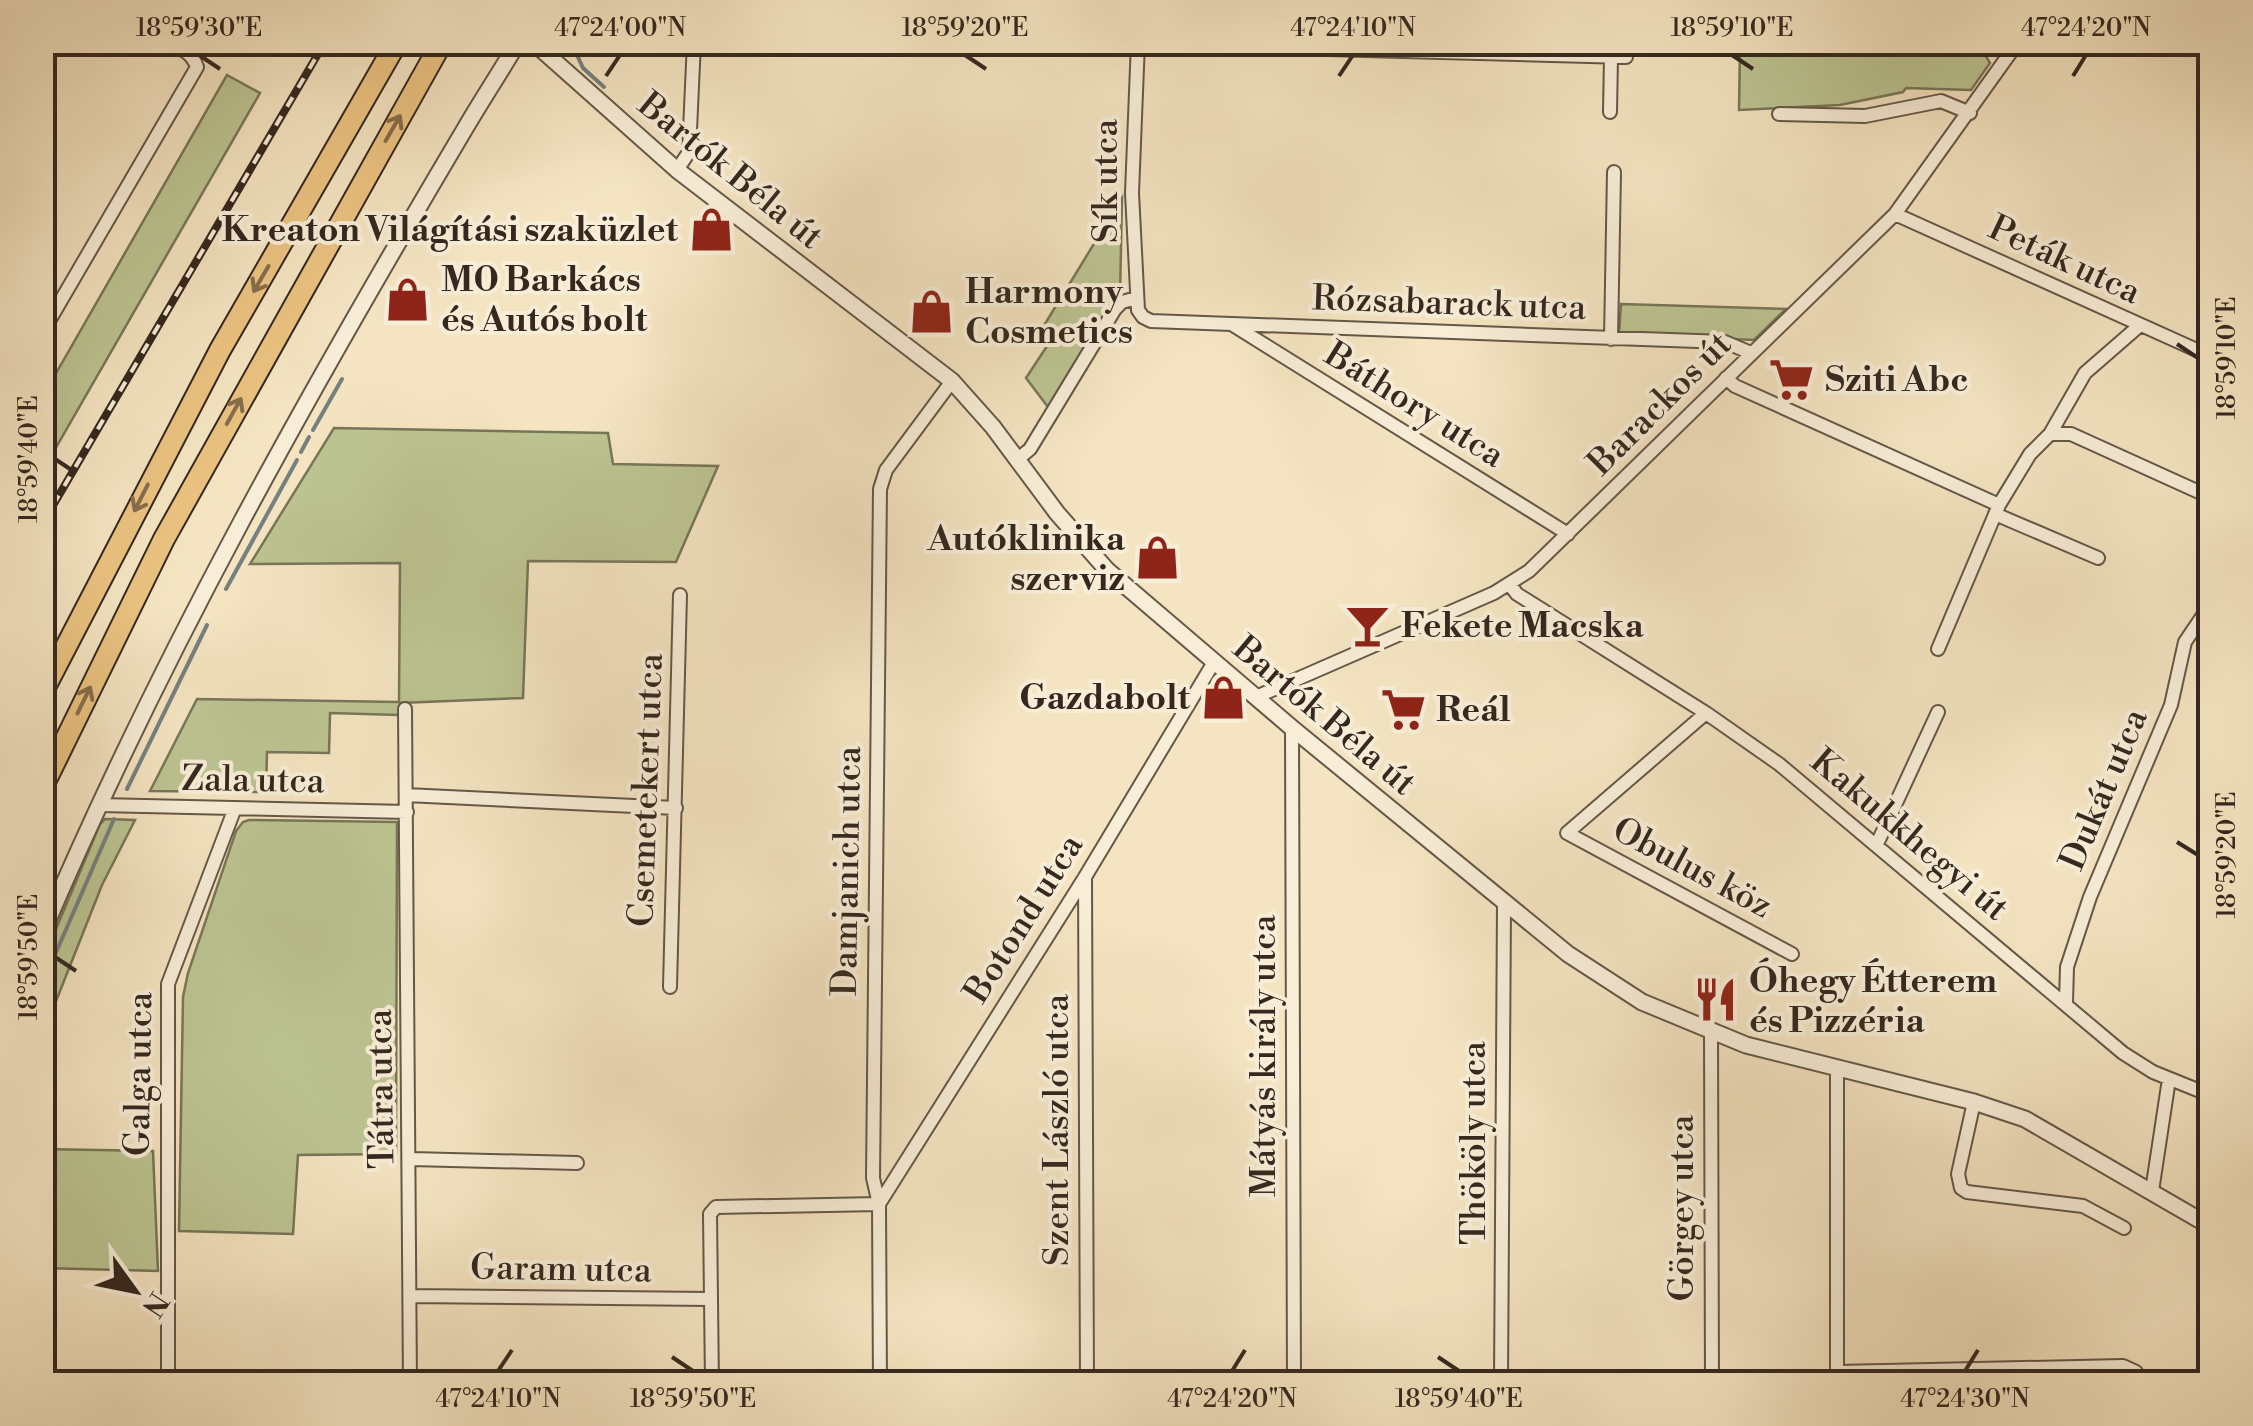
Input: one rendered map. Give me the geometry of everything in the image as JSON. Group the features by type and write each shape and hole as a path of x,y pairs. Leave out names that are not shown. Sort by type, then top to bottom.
{"highway":[{"path":"42,693 220,350 397,42"},
{"path":"42,788 164,539 442,42"},
{"path":"412,94 453,42"}],"street":[{"path":"42,333 196,67 193,56 182,48 164,43 112,42"},
{"path":"42,934 98,805 182,634 274,463 518,42"},
{"name":"Bartók Béla út","path":"533,42 677,170 952,380 1056,513 1107,570 1568,954 1615,986 1710,1032 1746,1045 1974,1102 2024,1119 2210,1226"},
{"path":"677,170 689,152 694,42"},
{"name":"Barackos út","path":"1256,697 1510,585 1568,534 1895,214 2018,42"},
{"path":"1138,43 1380,46 1626,57"},
{"name":"Sík utca","path":"1138,43 1132,193 1137,298 1142,318"},
{"path":"1610,57 1610,112"},
{"path":"1779,114 1865,116 1941,101 1970,113"},
{"path":"1611,338 1614,172"},
{"name":"Peták utca","path":"1895,214 2210,356"},
{"path":"1018,460 1030,449 1115,308 1137,298"},
{"name":"Rózsabarack utca","path":"1142,318 1725,342 1752,353"},
{"name":"Báthory utca","path":"1231,324 1568,534"},
{"path":"1938,649 1997,509 2030,454 2050,434 2085,373 2139,326"},
{"path":"1726,378 2098,558"},
{"name":"Damjanich utca","path":"880,1384 879,1204 873,1158 880,490 886,470 952,380"},
{"path":"2050,434 2071,434 2210,497"},
{"name":"Kakukkhegyi út","path":"1510,585 1517,594 1780,764 2124,1054 2210,1096"},
{"name":"Csemetekert utca","path":"670,986 680,595"},
{"name":"Dukát utca","path":"2066,1002 2067,967 2090,897 2171,705 2185,642 2210,605"},
{"name":"Botond utca","path":"879,1204 1214,662"},
{"path":"405,709 406,795 676,808"},
{"path":"1878,844 1938,712"},
{"name":"Obulus köz","path":"1706,714 1567,833 1792,954"},
{"name":"Mátyás király utca","path":"1292,728 1294,1384"},
{"name":"Tátra utca","path":"406,795 410,1384"},
{"name":"Zala utca","path":"98,805 406,812"},
{"name":"Galga utca","path":"168,1384 168,984 235,808"},
{"name":"Szent László utca","path":"1085,876 1088,1384"},
{"name":"Thököly utca","path":"1502,1384 1504,903"},
{"name":"Görgey utca","path":"1710,1032 1712,1384"},
{"path":"1838,1067 1837,1378 2124,1366 2138,1378"},
{"path":"2152,1190 2169,1079"},
{"path":"1974,1102 1958,1174 1961,1188 1967,1192 2083,1206 2124,1228"},
{"path":"411,1159 577,1164"},
{"path":"712,1384 710,1214 716,1207 879,1204"},
{"name":"Garam utca","path":"411,1296 710,1299"}],"green space":[{"path":"1740,49 1984,53 1990,63 1971,90 1906,88 1903,92 1840,105 1739,110"},
{"path":"227,75 260,93 43,470 43,396"},
{"path":"1122,198 1120,297 1111,303 1048,407 1026,378 1051,340 1040,332"},
{"path":"1621,304 1786,309 1754,340 1619,334"},
{"path":"334,428 608,433 613,464 718,466 676,562 528,561 523,698 400,703 399,715 330,713 329,753 267,752 266,792 150,791 197,699 399,702 400,563 250,564"},
{"path":"105,819 135,820 102,885 43,1034 43,960"},
{"path":"249,820 397,822 396,1154 298,1155 293,1234 179,1231 183,997 236,831"},
{"path":"43,1149 153,1151 158,1271 43,1268"}],"waterway":[{"path":"571,42 583,68 604,87"},
{"path":"313,430 342,379"},
{"path":"301,452 309,437"},
{"path":"226,589 297,460"},
{"path":"127,789 207,625"},
{"path":"42,993 114,819"}],"railway":[{"path":"42,524 325,42"}],"place":[{"name":"Kreaton Világítási szaküzlet","path":"711,229"},
{"name":"M0 Barkács és Autós bolt","path":"408,299"},
{"name":"Harmony Cosmetics","path":"932,311"},
{"name":"Sziti Abc","path":"1792,379"},
{"name":"Autóklinika szerviz","path":"1158,558"},
{"name":"Fekete Macska","path":"1368,625"},
{"name":"Gazdabolt","path":"1223,697"},
{"name":"Reál","path":"1403,709"},
{"name":"Óhegy Étterem és Pizzéria","path":"1716,1000"}]}
